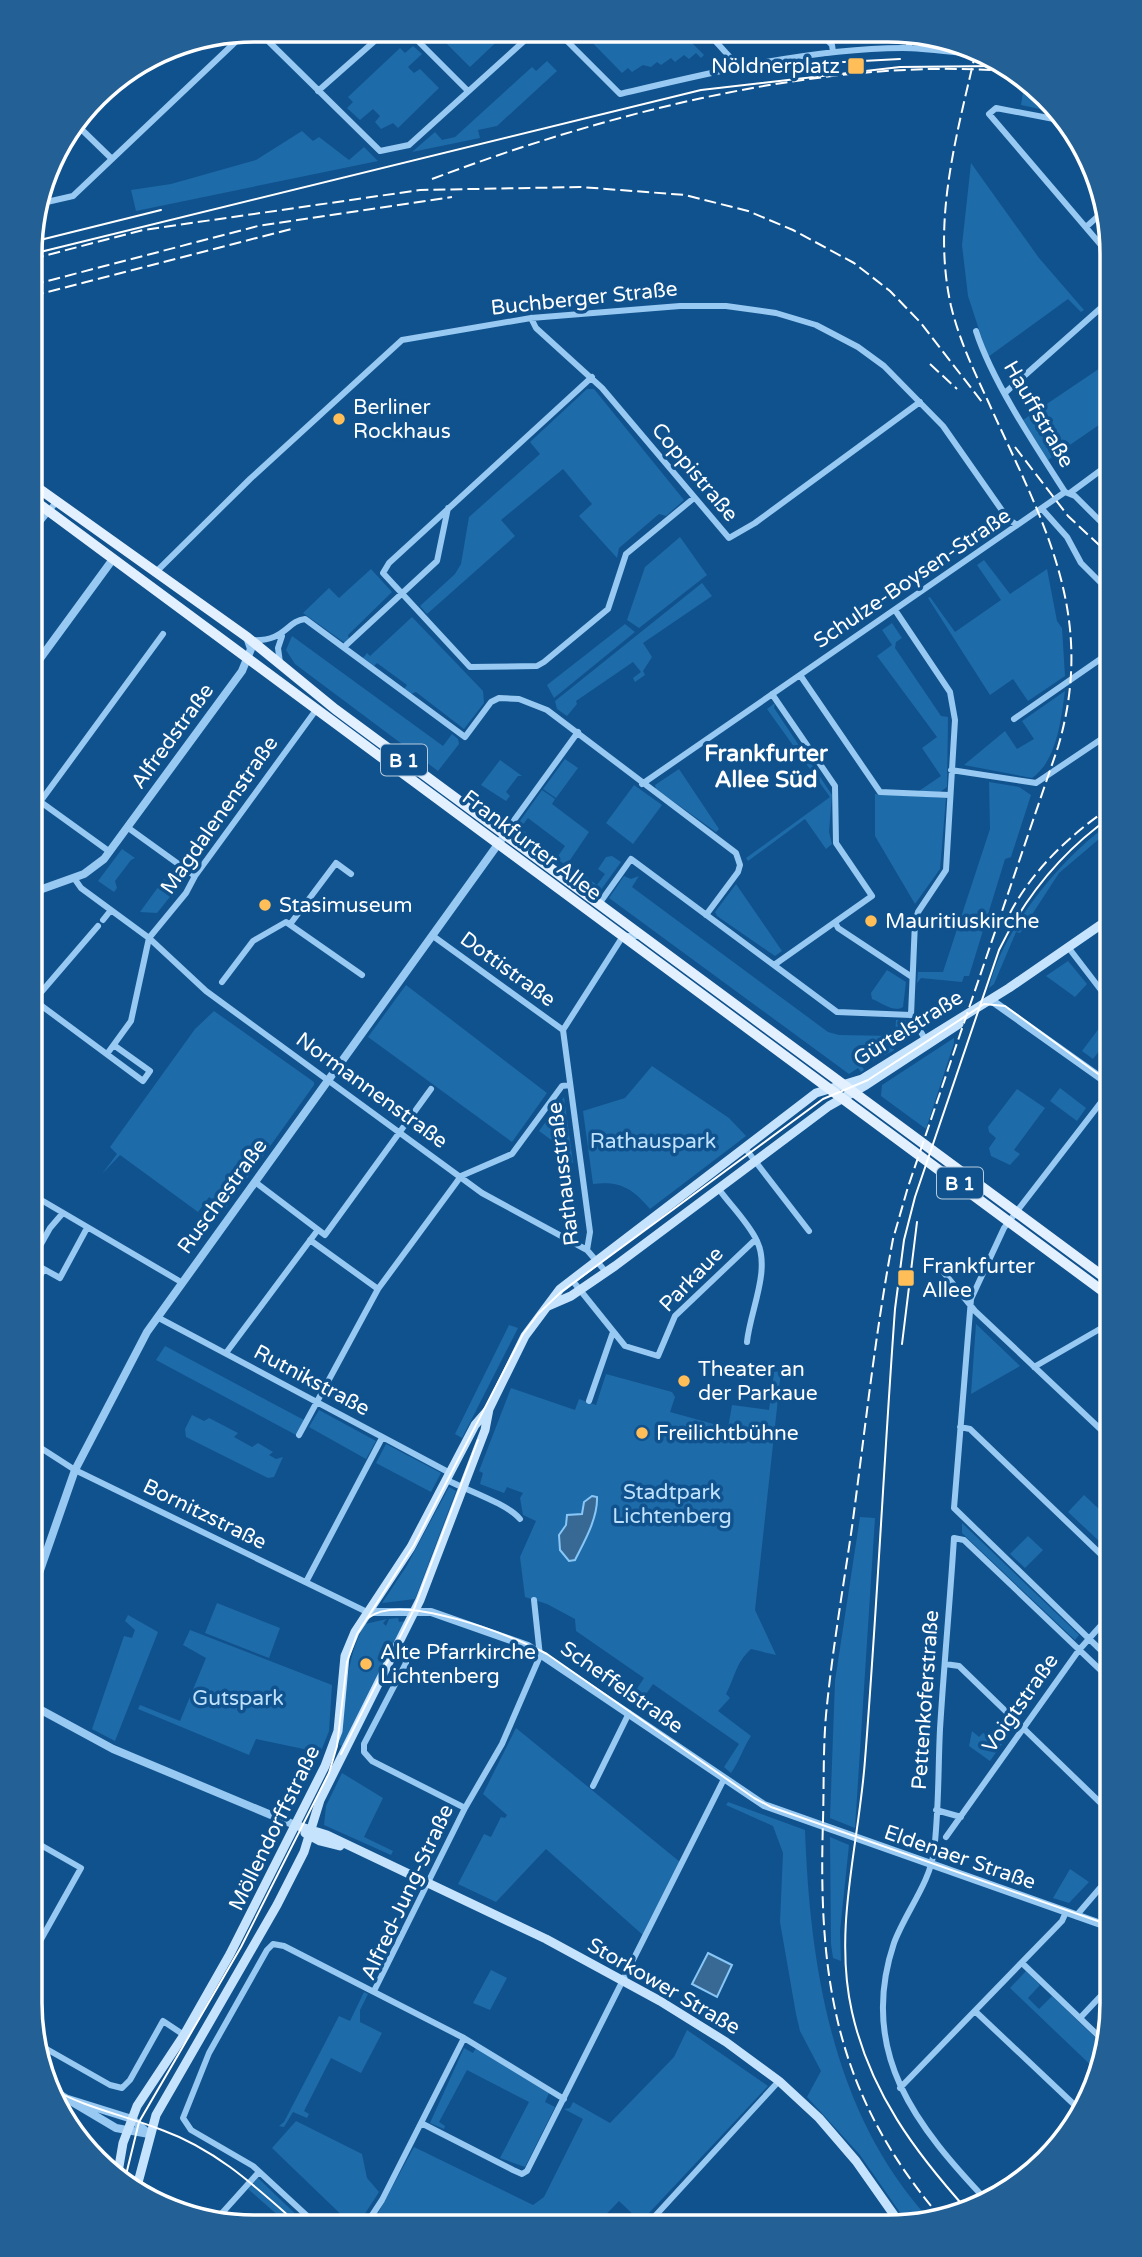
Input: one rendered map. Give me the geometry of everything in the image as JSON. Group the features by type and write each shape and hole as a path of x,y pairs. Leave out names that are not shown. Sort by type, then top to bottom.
{"main road":[{"name":"Frankfurter Allee","path":"42,491 157,571 248,639 314,693 1100,1274"},
{"name":"Frankfurter Allee","path":"42,505 1100,1289"},
{"path":"101,549 114,549 139,566 157,571"},
{"path":"113,559 121,558 142,573 157,571"},
{"path":"155,589 157,571"},
{"name":"Gürtelstraße","path":"843,1084 862,1079 991,1000 1100,925"},
{"name":"Gürtelstraße","path":"854,1092 984,1008 991,1000"},
{"name":"Möllendorffstraße","path":"119,2166 127,2117 184,2035 261,1897 334,1745 345,1656 367,1612 411,1547 475,1425 489,1409 533,1321 572,1280 816,1093 843,1084"},
{"name":"Möllendorffstraße","path":"548,1306 580,1290 606,1272 843,1097 854,1092"},
{"name":"Möllendorffstraße","path":"138,2180 149,2134 160,2106 277,1905 310,1833 320,1800 415,1610 485,1430 489,1409"},
{"name":"Storkower Straße","path":"295,1825 427,1882 534,1933 726,2042 779,2081 848,2150 894,2215"}],"street":[{"path":"269,42 380,152 409,145 523,42"},
{"path":"318,91 374,42"},
{"path":"419,42 468,91"},
{"path":"568,42 620,94 738,66 833,52 909,48 953,52"},
{"path":"716,42 738,66"},
{"path":"829,42 833,52"},
{"path":"49,202 73,196 234,43"},
{"path":"909,43 909,48"},
{"path":"1050,118 996,108 989,114 1100,244"},
{"path":"82,130 112,159"},
{"path":"1086,227 1097,217"},
{"name":"Buchberger Straße","path":"157,571 250,479 402,340 531,318 696,305 776,313 828,330 858,347 884,366 948,432 1008,519 1017,525"},
{"path":"1006,392 1100,309"},
{"name":"Coppistraße","path":"531,318 536,328 592,377 724,535 733,538 920,402"},
{"name":"Hauffstraße","path":"976,331 1021,421 1067,492 1100,522"},
{"path":"592,377 383,568 383,573 470,667 537,666 606,611 626,554 694,498"},
{"name":"Schulze-Boysen-Straße","path":"642,784 1100,470"},
{"path":"42,519 57,501"},
{"path":"344,647 438,559 449,508"},
{"path":"1042,509 1067,537 1081,563 1100,582"},
{"path":"42,656 113,559"},
{"path":"895,610 950,692 955,720 945,873 916,916 911,1015 925,1039"},
{"path":"280,665 278,648 282,636 303,618 465,737 491,702 503,697 519,699 547,710 728,847 739,859 738,872 706,915"},
{"path":"42,799 163,634"},
{"path":"249,659 251,649 248,639 282,636"},
{"name":"Alfredstraße","path":"42,889 94,869 110,852 249,659"},
{"path":"1014,719 1100,659"},
{"name":"Schulze-Boysen-Straße","path":"800,675 880,792 949,796"},
{"path":"772,694 835,786 836,843 872,896 774,965"},
{"name":"Magdalenenstraße","path":"149,939 186,893 195,876 316,710"},
{"path":"504,834 578,732"},
{"path":"951,770 1036,783 1100,740"},
{"path":"42,803 110,852"},
{"path":"127,827 195,876"},
{"name":"Ruschestraße","path":"42,1564 75,1470 157,1317 504,834"},
{"name":"Frankfurter Allee","path":"599,904 631,859 839,1013 911,1015"},
{"path":"291,923 336,863 351,874"},
{"name":"Normannenstraße","path":"75,878 81,888 149,939 206,991 482,1194 587,1250"},
{"path":"42,990 111,910"},
{"path":"835,922 838,928 912,976"},
{"path":"222,982 256,937 282,923 291,923 362,975"},
{"name":"Dottistraße","path":"433,936 563,1030"},
{"path":"563,1030 623,936 642,936"},
{"path":"107,1054 116,1046 131,1021 149,939"},
{"path":"1068,947 1100,989"},
{"path":"991,1000 1100,1078"},
{"path":"42,1008 144,1081 150,1071 116,1046"},
{"name":"Rathausstraße","path":"563,1030 590,1232 587,1250 606,1272"},
{"path":"299,1435 378,1289 461,1176 512,1154 562,1086 570,1085"},
{"path":"255,1182 325,1235 431,1089"},
{"path":"1100,1103 1009,1221 970,1305 955,1512 1100,1650"},
{"path":"745,1148 809,1231"},
{"path":"718,1188 756,1239 761,1268 747,1342"},
{"path":"42,1201 181,1282"},
{"path":"42,1242 62,1214"},
{"path":"42,1272 44,1269 60,1278 87,1228"},
{"path":"226,1353 317,1231"},
{"name":"Parkaue","path":"572,1280 629,1348 658,1356 675,1315 756,1239"},
{"path":"310,1240 378,1289"},
{"path":"936,1263 970,1305 1100,1429"},
{"name":"Rutnikstraße","path":"157,1317 382,1438 463,1488 512,1508 520,1518"},
{"path":"1034,1367 1100,1329"},
{"path":"589,1401 613,1332"},
{"path":"960,1427 970,1429 1100,1553"},
{"path":"306,1583 382,1438"},
{"name":"Bornitzstraße","path":"42,1449 75,1470 367,1612"},
{"name":"Pettenkoferstraße","path":"980,2194 936,2144 900,2088 884,2034 885,1984 895,1941 930,1865 954,1538 964,1540 1079,1650"},
{"name":"Alfred-Jung-Straße","path":"534,1600 540,1656 502,1744 465,1808 374,1991 464,2038 564,2099"},
{"name":"Scheffelstraße","path":"367,1612 415,1610 438,1614 538,1651 754,1800 796,1817"},
{"name":"Voigtstraße","path":"946,1837 1079,1650 1100,1626"},
{"path":"1079,1650 1100,1670"},
{"path":"393,1653 406,1662 364,1744 364,1752 372,1761 465,1808"},
{"path":"945,1664 959,1666 1100,1802"},
{"path":"42,1711 113,1749 295,1825"},
{"path":"593,1786 629,1713"},
{"path":"421,2123 522,2174 527,2171 724,1779"},
{"path":"936,1810 961,1817"},
{"name":"Eldenaer Straße","path":"796,1817 1100,1924"},
{"path":"42,1846 81,1868 42,1938"},
{"path":"1076,1916 1100,1888"},
{"path":"900,2088 1022,1964 1062,1921 1066,1912"},
{"path":"307,2215 253,2166 191,2130 183,2118 209,2053 267,1950 275,1944 374,1991"},
{"path":"1022,1964 1097,2035"},
{"path":"1080,2018 1100,1997"},
{"path":"976,2012 1074,2105"},
{"path":"47,2049 110,2085 122,2088 134,2074 163,2021 184,2035"},
{"path":"372,2215 464,2038"},
{"path":"656,2215 779,2081"},
{"path":"64,2097 116,2128 126,2132 149,2134"},
{"path":"68,2099 127,2117 149,2134"},
{"path":"223,2212 260,2172"}],"green space":[{"path":"445,42 496,42 470,67"},
{"path":"592,42 691,42 704,55 701,58 696,53 689,59 684,55 675,62 671,58 661,65 657,62 651,67 643,65 632,72 628,68 622,73"},
{"path":"413,46 422,54 408,67 414,73 420,69 439,88 398,128 393,123 381,129 375,122 380,116 373,109 360,120 347,108 353,102 348,97 400,48 405,53"},
{"path":"547,61 557,71 497,126 478,130 480,138 412,152 435,132 442,140 455,137 532,67 536,71"},
{"path":"1023,91 1043,110 1021,105"},
{"path":"302,131 313,141 319,137 349,160 364,147 378,161 136,211 131,190 171,184 256,160"},
{"path":"971,163 1039,258 1084,310 1081,312 1068,299 988,357 968,296 962,245"},
{"path":"1100,368 1100,424 1048,460 1023,420"},
{"path":"587,389 594,389 684,500 666,516 659,514 619,548 617,558 579,516 592,504 563,469 501,520 515,536 427,614 420,606 455,574 461,564 469,517 540,454 530,442"},
{"path":"680,537 707,575 639,628 627,620 645,567"},
{"path":"984,560 1010,594 1047,569 1057,621 1062,628 1065,676 1028,701 1013,679 990,695 928,598 930,597 955,632 1001,600 977,565"},
{"path":"371,569 392,592 348,635 349,639 345,643 303,613 329,588 339,598"},
{"path":"702,583 712,596 643,643 652,657 643,671 645,675 635,682 633,678 641,672 633,662 576,701 577,704 567,716 557,709 555,701"},
{"path":"412,617 483,691 484,703 464,729 416,692 411,694 404,689 407,685 377,663 374,666 363,658 367,653 370,656"},
{"path":"892,623 902,638 896,642 895,648 941,716 948,717 947,787 940,792 919,791 941,776 922,748 937,737 877,656 892,645 882,630"},
{"path":"625,624 635,632 554,698 547,685"},
{"path":"292,636 443,746 452,734 459,744 438,771 295,664 286,650"},
{"path":"1065,691 1052,750 1040,771 1032,778 964,765 1005,731 1017,749 1034,739 1022,721"},
{"path":"775,703 774,708 832,795 829,832 832,844 826,849 805,819 748,861 746,858 830,797 767,709"},
{"path":"565,759 578,768 556,798 543,789"},
{"path":"500,760 522,776 518,776 506,792 510,796 506,801 481,785"},
{"path":"679,769 719,829 716,832 656,789 655,785"},
{"path":"989,782 1019,787 1031,795 1011,857 1005,859 969,976 964,976 962,982 921,978 917,983 918,972 943,972 990,829"},
{"path":"634,785 662,805 633,844 606,823"},
{"path":"542,790 555,799 552,804 589,832 568,863 597,885 605,874 598,869 606,857 612,856 621,862 600,891 552,855 554,853 558,856 565,846 528,818 520,828 552,852 550,854 515,828"},
{"path":"875,794 946,798 940,869 915,904 875,836"},
{"path":"1100,831 1100,838 1059,873 1020,933 1016,932 994,984 989,988 1006,943 1020,919 1055,874"},
{"path":"122,849 135,858 115,881 117,888 114,892 98,881"},
{"path":"624,876 631,879 639,876 632,887 828,1032 839,1035 895,1036 896,1020 905,1020 910,1025 893,1051 862,1066 864,1070 861,1072 858,1068 849,1074 609,898"},
{"path":"164,879 177,888 157,913 140,912"},
{"path":"736,884 782,951 775,956 717,916 715,912"},
{"path":"1068,961 1087,984 1075,997 1046,976"},
{"path":"887,970 906,982 903,1007 899,1009 872,999 871,993"},
{"path":"406,985 547,1093 512,1142 368,1037"},
{"path":"214,1011 314,1082 314,1085 225,1209 209,1197 198,1212 120,1155 102,1174 117,1154 110,1147 195,1029"},
{"path":"1100,1027 1100,1050 1093,1059 1082,1051"},
{"path":"954,1038 926,1129 881,1096 882,1085"},
{"name":"Rathauspark","path":"652,1066 729,1118 746,1136 650,1209 625,1188 611,1184 593,1184 583,1111 625,1098"},
{"path":"1060,1088 1086,1108 1077,1121 1050,1101"},
{"path":"1017,1089 1045,1108 1014,1150 1020,1154 1010,1165 991,1156 989,1148 996,1138 989,1132 988,1127"},
{"path":"564,1097 573,1163 557,1155 561,1147 539,1131"},
{"path":"976,1324 1020,1366 971,1394"},
{"path":"509,1325 518,1328 462,1438 455,1434"},
{"path":"165,1346 304,1420 296,1435 156,1360"},
{"name":"Stadtpark Lichtenberg","path":"781,1371 755,1610 776,1655 751,1649 736,1670 726,1694 730,1698 718,1711 751,1736 731,1773 724,1767 739,1744 653,1684 637,1707 629,1701 644,1678 576,1631 575,1619 547,1604 525,1597 520,1557 536,1521 523,1515 520,1498 523,1493 507,1487 504,1493 480,1484 483,1473 479,1471 511,1388 575,1410 579,1399 596,1405 606,1374 672,1392 675,1397 670,1412 728,1428 732,1405 769,1410 774,1372"},
{"path":"319,1410 376,1441 366,1459 309,1427"},
{"path":"192,1415 204,1421 209,1418 238,1433 234,1437 252,1447 258,1443 273,1452 269,1455 276,1459 283,1457 274,1477 268,1478 186,1437 185,1429"},
{"path":"386,1444 441,1473 431,1492 376,1463"},
{"path":"449,1487 456,1491 415,1599 382,1603 406,1567"},
{"path":"1084,1495 1100,1510 1100,1540 1099,1541 1068,1512"},
{"path":"860,1517 875,1518 855,1828 830,1818 835,1681"},
{"path":"962,1523 1079,1635 1075,1640 962,1533"},
{"path":"1028,1536 1043,1550 1025,1568 1010,1554"},
{"path":"217,1603 280,1628 269,1658 205,1633"},
{"path":"128,1615 158,1632 115,1741 92,1729 124,1636 132,1638 135,1630 125,1621"},
{"path":"398,1618 399,1622 406,1621 342,1746 339,1745 349,1668 358,1638 365,1624 387,1619 383,1623 386,1626 389,1619"},
{"name":"Gutspark","path":"190,1630 332,1685 329,1731 318,1759 318,1752 256,1739 249,1755 138,1709 140,1705 180,1721 206,1658 183,1645"},
{"path":"516,1728 680,1862 644,1936 546,1849 496,1902 458,1884 484,1834 491,1837 501,1817 505,1818 507,1815 483,1794"},
{"path":"972,1731 979,1737 983,1733 1002,1744 990,1761 969,1746"},
{"path":"342,1773 383,1798 364,1837 393,1851 391,1855 324,1825 326,1806"},
{"path":"728,1802 805,1830 813,1934 833,2037 849,2087 870,2134 897,2179 924,2212 901,2214 860,2155 807,2097 821,2071 800,2031 796,2014 780,1922 783,1853 773,1826 726,1805"},
{"path":"830,1837 849,1845 840,1931 841,1961 833,1958 831,1944"},
{"path":"1070,1869 1089,1882 1069,1903 1053,1898"},
{"path":"491,1970 507,1978 490,2010 473,2003"},
{"path":"1026,1971 1040,1985 1028,1998 1039,2009 1052,1996 1097,2039 1091,2065 1010,1988"},
{"path":"364,1992 368,1994 360,2010 360,2022 382,2033 361,2073 331,2058 304,2111 309,2114 307,2118 293,2112 284,2127 279,2126 284,2122 339,2016 350,2021"},
{"path":"687,2030 768,2086 649,2213 650,2215 634,2215 619,2201 606,2215 377,2215 414,2147 533,2205 544,2197 583,2119 564,2109 570,2108 573,2102 610,2123 674,2057"},
{"path":"464,2048 473,2053 476,2048 549,2093 545,2102 555,2107 525,2167 500,2158 529,2102 467,2070 439,2122 445,2126 444,2129 430,2123"},
{"path":"296,2121 362,2154 367,2178 379,2192 364,2215 342,2215 272,2148"},
{"path":"258,2178 297,2215 278,2215 248,2189"}],"shaded area":[{"path":"592,1496 597,1497 593,1521 575,1560 569,1561 560,1550 559,1535 566,1525 567,1515 582,1514 584,1502"},
{"path":"708,1953 732,1965 717,1997 692,1984"}],"tram line":[{"path":"768,72 825,63 900,59"},
{"path":"42,252 701,90 900,67 986,66"},
{"path":"43,239 161,210"},
{"path":"960,2202 913,2143 883,2095 860,2041 847,1980 846,1918 865,1760 895,1309 904,1240 915,1197 999,950 1033,893 1061,859 1100,825"},
{"path":"127,2172 139,2122 241,1947 329,1773 337,1746 347,1662 357,1634 414,1545 523,1334 538,1314 561,1292 823,1099 868,1080 984,1004 1005,1006 1100,1075"},
{"path":"902,1344 917,1222"},
{"path":"341,1754 414,1609 478,1440"},
{"path":"368,1618 384,1611 430,1613 510,1637 547,1654 754,1798 771,1807 1100,1922"},
{"path":"63,2094 162,2130 201,2148 235,2171 288,2215"}],"railway":[{"path":"935,2210 906,2173 878,2127 856,2080 840,2032 830,1983 824,1932 822,1878 826,1715 831,1668 893,1239 908,1187 1058,747 1069,698 1071,653 1067,609 1058,567 1027,485 962,342 951,306 946,274 945,211 949,180 974,61"},
{"path":"432,179 568,133 715,95 863,73 936,69 993,71"},
{"path":"42,256 143,230 420,190 581,187 685,195 748,211 793,230 854,263 890,291 920,322 982,402"},
{"path":"42,282 258,226 452,197"},
{"path":"42,293 295,228"},
{"path":"930,364 957,389"},
{"path":"1015,447 1068,516 1100,546"},
{"path":"1010,913 1042,867 1082,828 1100,815"}],"place":[{"name":"Nöldnerplatz","path":"856,66"},
{"name":"Berliner Rockhaus","path":"339,419"},
{"name":"Stasimuseum","path":"265,905"},
{"name":"Mauritiuskirche","path":"871,921"},
{"name":"Frankfurter Allee","path":"906,1278"},
{"name":"Theater an der Parkaue","path":"684,1381"},
{"name":"Freilichtbühne","path":"642,1433"},
{"name":"Alte Pfarrkirche Lichtenberg","path":"366,1664"}],"district":[{"name":"Frankfurter Allee Süd","path":"766,766"}]}
